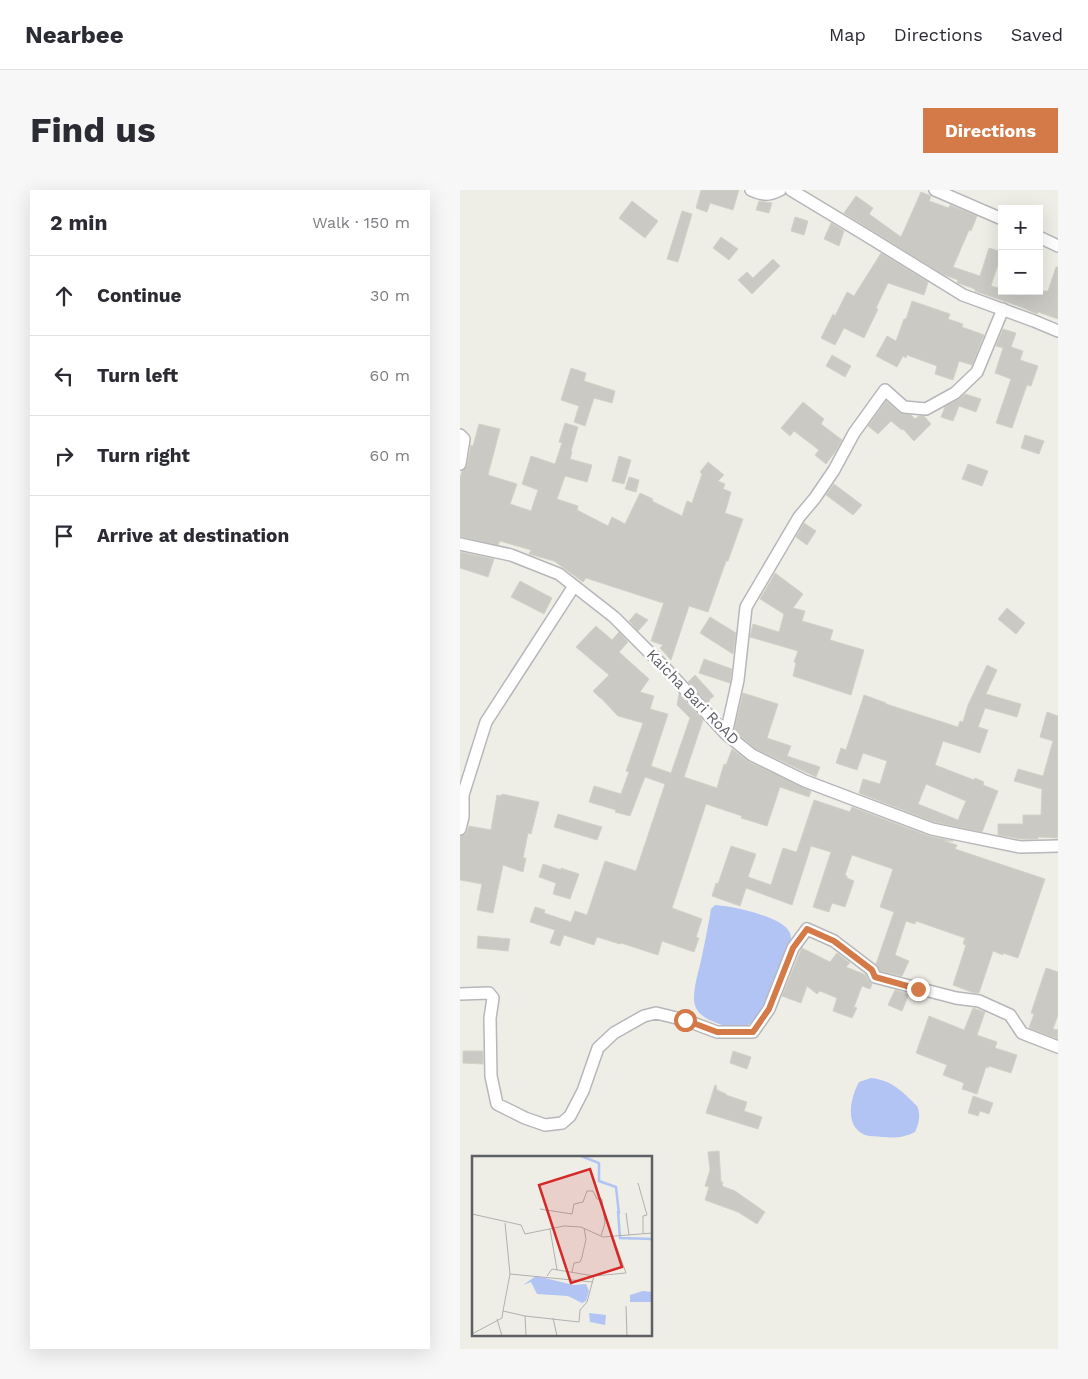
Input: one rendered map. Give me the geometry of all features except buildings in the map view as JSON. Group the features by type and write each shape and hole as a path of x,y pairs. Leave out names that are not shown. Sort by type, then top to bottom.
{"street":[{"path":"750,190 761,195 770,195 780,190"},
{"path":"791,190 962,295 1058,331"},
{"path":"935,190 998,217"},
{"path":"1043,239 1058,246"},
{"path":"726,734 738,680 746,607 800,517 834,470 854,433 885,390 904,407 926,409 955,393 977,372 1003,309"},
{"path":"460,435 464,439 460,464"},
{"name":"Kaicha Bari RoAD","path":"460,544 511,555 559,574 614,617 667,670 726,734 752,755 805,782 932,829 1020,847 1058,846"},
{"path":"460,829 463,818 462,795 486,722 574,586"},
{"path":"460,994 489,993 493,998 490,1018 491,1076 497,1104 524,1118 545,1125 562,1122 570,1116 583,1091 598,1048 614,1033 644,1016 656,1014 676,1018 717,1032 753,1032 769,1009 793,948 807,929 834,941 872,970 875,977 956,998 979,1001 1010,1015 1022,1032 1058,1048"}],"water":[{"path":"715,905 732,907 765,916 783,925 791,935 788,949 760,1012 754,1020 744,1027 721,1025 708,1019 699,1013 694,1003 695,986 711,909"},
{"path":"871,1078 891,1084 917,1106 919,1119 915,1132 903,1136 887,1137 867,1136 857,1130 851,1117 852,1102 859,1082"}],"route":[{"path":"685,1020 717,1032 753,1032 769,1009 793,948 807,929 834,941 872,970 875,977 918,989"}]}
